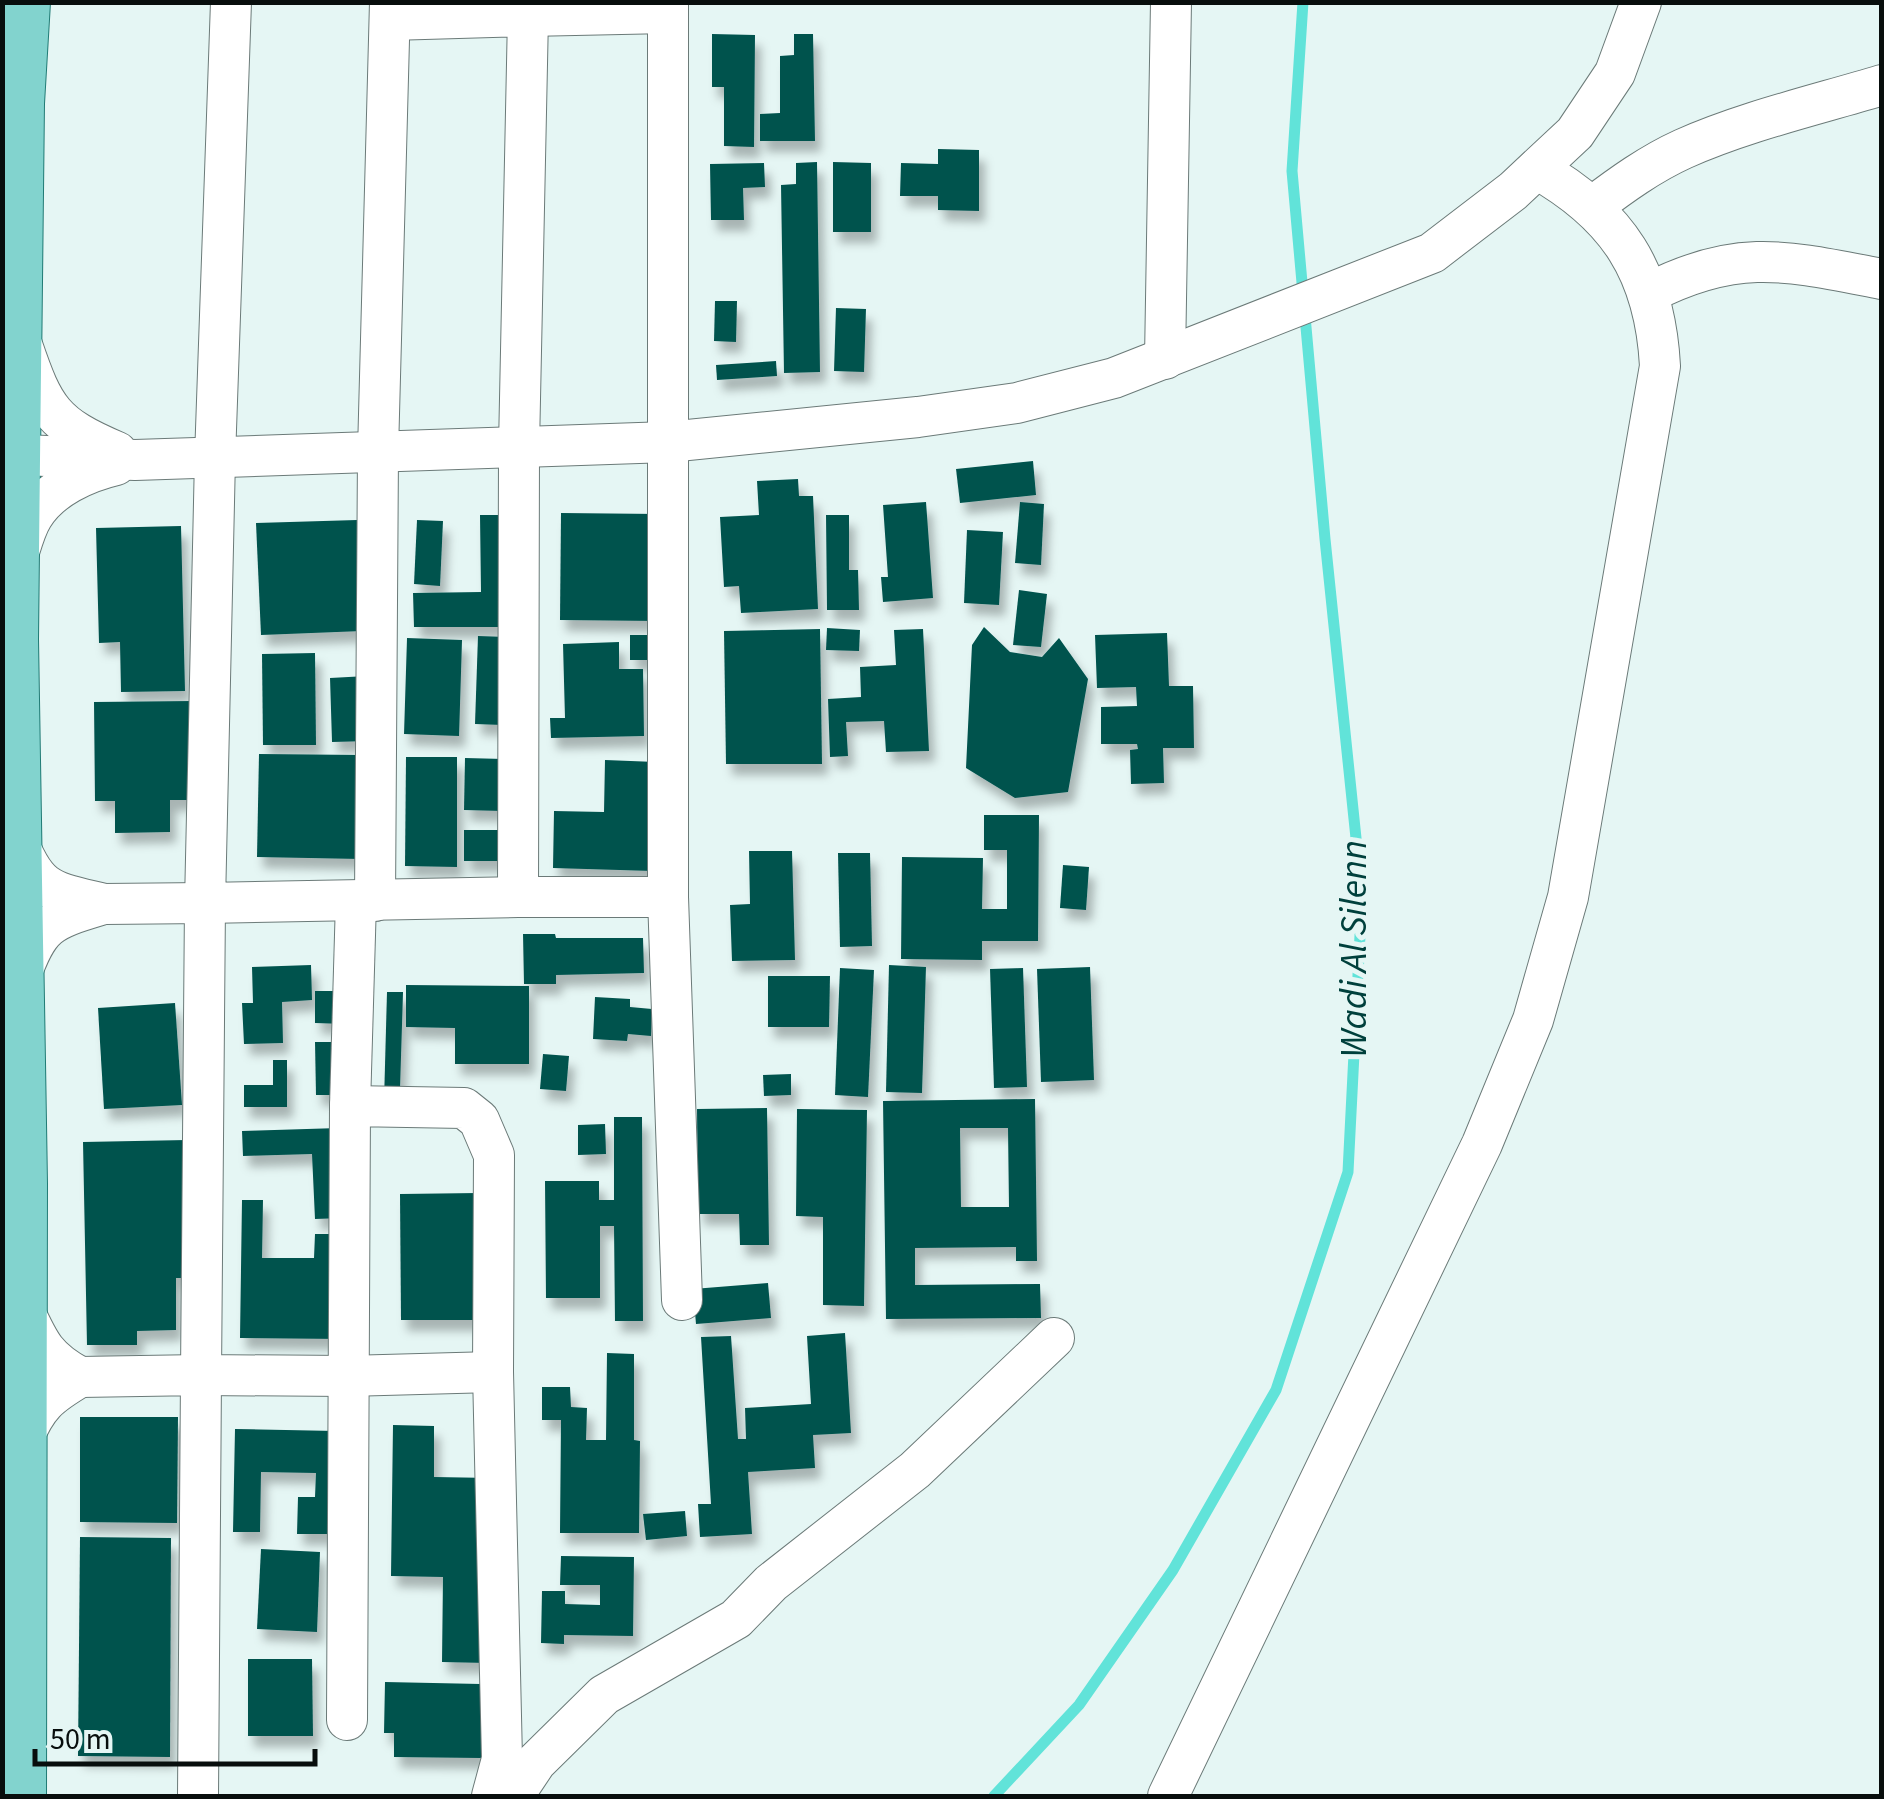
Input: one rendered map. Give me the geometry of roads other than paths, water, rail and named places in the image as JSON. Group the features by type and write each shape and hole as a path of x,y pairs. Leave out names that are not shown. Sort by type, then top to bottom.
{"main road":[{"path":"21,1796 23,1308 14,565 8,454 16,328 19,103 25,2"}],"street":[{"path":"198,1796 205,903 230,2"},
{"path":"1164,359 1171,2"},
{"path":"8,454 134,460 668,442 918,418 1017,403 1114,378 1432,253 1574,133 1615,73 1641,2"},
{"path":"347,1720 350,1106 366,901 390,11 528,16 668,8 668,897 682,1300"},
{"path":"518,897 519,447 528,16"},
{"path":"1592,207 1635,175 1682,149 1882,85"},
{"path":"1168,1796 1482,1144 1533,1020 1568,898 1660,366 1658,326 1649,293 1616,232 1566,186 1536,168"},
{"path":"1649,293 1682,276 1719,264 1757,260 1795,262 1882,278"},
{"path":"16,328 37,389 52,416 88,440 134,460"},
{"path":"14,565 33,515 54,492 92,470 134,460"},
{"path":"16,837 28,868 44,886 60,894 104,904 668,897"},
{"path":"19,982 32,943 50,924 104,904"},
{"path":"350,1106 464,1108 480,1120 490,1137 494,1156 493,1372 502,1758 493,1796"},
{"path":"23,1308 41,1347 56,1364 80,1377"},
{"path":"493,1796 522,1784 536,1762 604,1695 736,1619 771,1582 915,1470 1054,1338"},
{"path":"23,1440 35,1410 80,1377 493,1372"}],"waterway":[{"name":"Wadi Al Silenn","path":"994,1796 1079,1705 1173,1570 1276,1390 1348,1172 1362,896 1292,171 1303,2"}]}
